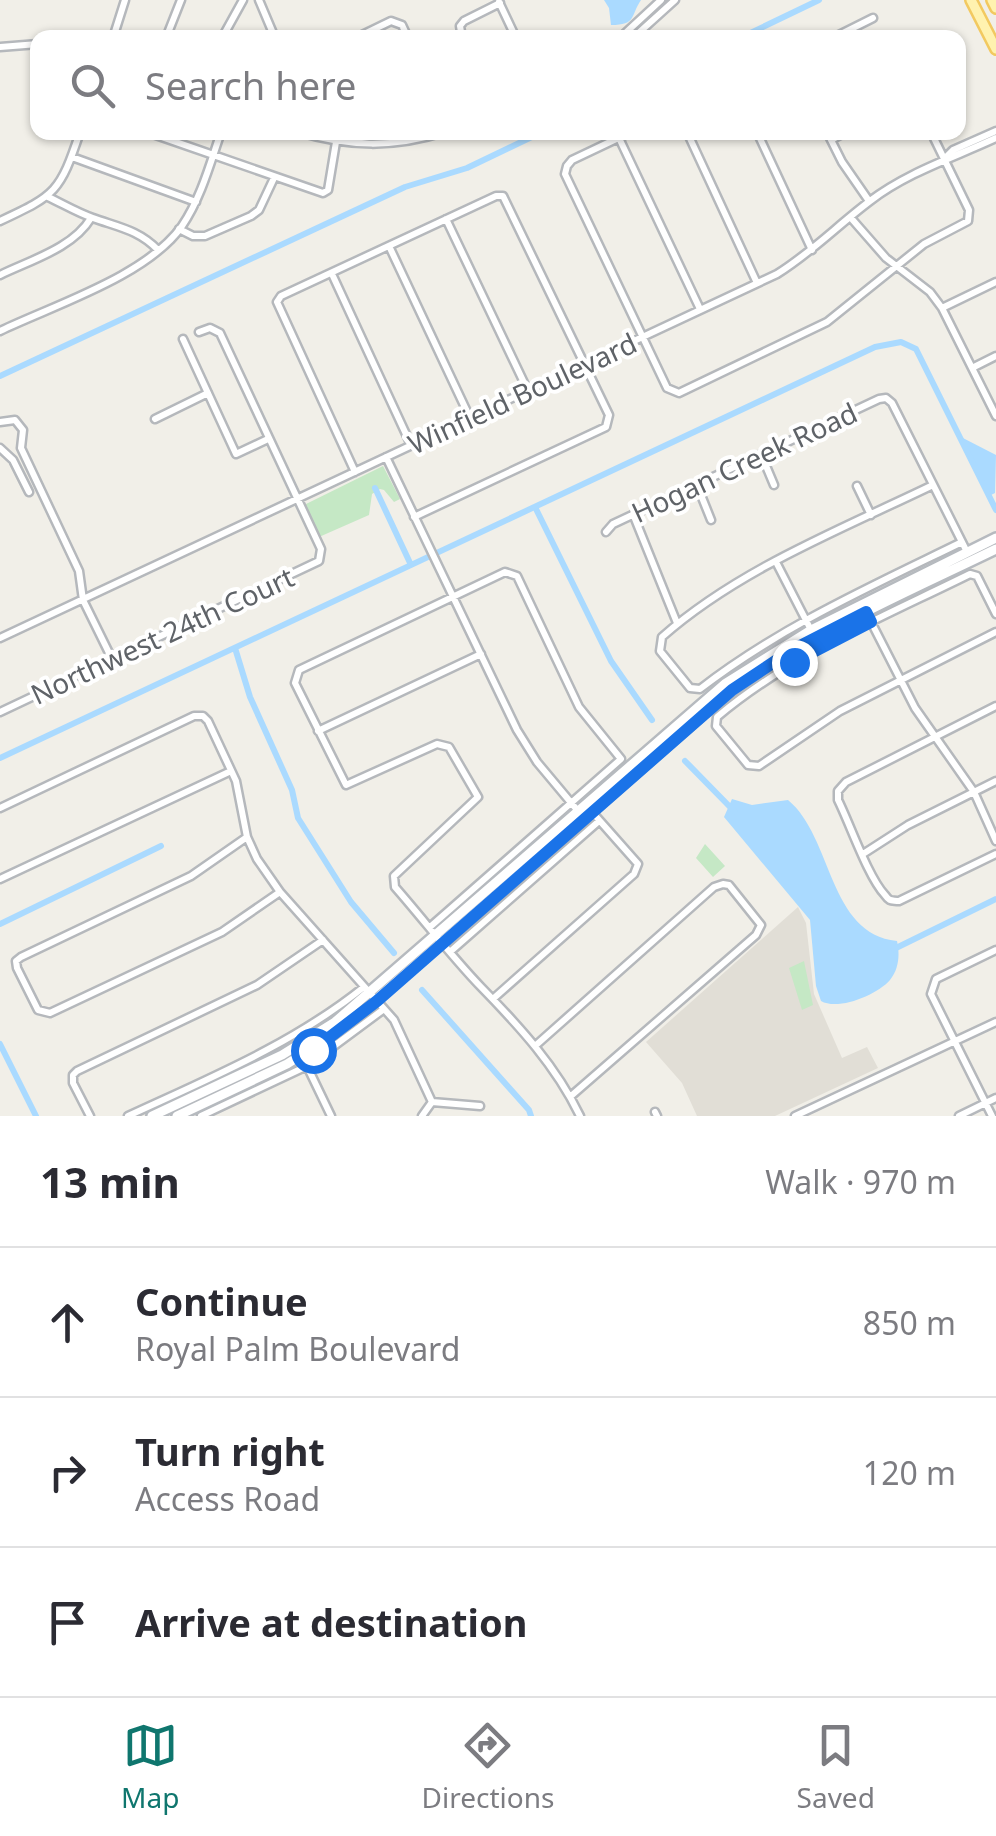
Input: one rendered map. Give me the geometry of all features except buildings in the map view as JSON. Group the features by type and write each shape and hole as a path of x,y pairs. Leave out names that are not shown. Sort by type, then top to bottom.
{"main road":[{"path":"971,0 996,50"},
{"path":"992,0 996,8"},
{"path":"866,612 965,547 996,538"},
{"path":"444,943 575,806 594,797 726,683 811,629 866,612 996,549"},
{"path":"177,1116 313,1050 444,943 732,690 811,629"},
{"path":"592,812 594,797"},
{"path":"573,828 575,806"},
{"path":"152,1116 282,1056 374,998"}],"street":[{"path":"116,30 126,0"},
{"path":"169,30 180,0"},
{"path":"226,30 243,0"},
{"path":"259,0 272,30"},
{"path":"639,30 668,1"},
{"path":"461,30 464,21 499,2 512,30"},
{"path":"856,30 873,18"},
{"path":"372,30 390,21 397,21 403,30"},
{"path":"635,30 642,26"},
{"path":"0,47 30,45"},
{"name":"Winfield Boulevard","path":"944,159 953,150 996,130"},
{"name":"Winfield Boulevard","path":"0,637 758,283 812,250 869,201 907,177 996,138"},
{"path":"0,221 48,198 72,158 78,140"},
{"path":"169,140 323,192 328,190 336,140 387,144 418,140"},
{"path":"0,330 136,266 158,250 180,230 196,202 218,140"},
{"path":"615,140 566,166 566,174 667,388 679,394 828,322 924,244 968,221 970,216 936,140"},
{"path":"620,140 700,309"},
{"path":"690,140 758,283"},
{"path":"761,140 812,250"},
{"path":"831,140 869,201"},
{"path":"72,158 196,202"},
{"path":"180,230 205,236 251,216 260,210 274,178"},
{"path":"354,472 277,302 446,219 503,196 609,422 606,427 414,518"},
{"path":"48,198 91,218 131,230 158,250"},
{"path":"0,274 66,243 84,230 91,218"},
{"path":"850,218 896,268 930,292 942,308 996,416"},
{"path":"446,219 528,392"},
{"path":"389,246 470,418"},
{"path":"332,274 410,445"},
{"path":"942,308 996,282"},
{"path":"199,332 216,330 297,500"},
{"path":"183,339 236,454 268,439"},
{"path":"972,368 996,356"},
{"path":"155,419 208,393"},
{"name":"Hogan Creek Road","path":"606,532 633,514 879,399 886,398 892,403 933,484"},
{"path":"0,422 16,420 23,430 22,448 79,571 83,600 112,659"},
{"path":"0,448 13,460 29,492"},
{"path":"761,454 774,485"},
{"path":"386,457 525,745 575,806"},
{"path":"697,484 711,520"},
{"path":"933,484 965,547 694,690 660,651 662,636 677,624 776,562 933,484"},
{"path":"857,486 872,515"},
{"name":"Northwest 24th Court","path":"0,712 319,561 322,555 297,500"},
{"path":"633,514 677,624"},
{"path":"776,562 811,629"},
{"path":"430,927 575,806 621,759 579,707 517,576 511,573 505,572 299,670 295,683 346,785 444,744 448,747 478,798 393,881 430,927 535,1046 571,1096 580,1116"},
{"path":"996,614 977,576 970,574 866,612 767,679 717,717 716,726 754,768 828,718 996,632"},
{"path":"866,612 934,737 974,792 996,840"},
{"path":"318,731 481,654"},
{"path":"996,706 846,782 838,791 838,800 883,894 890,900 899,901 996,854"},
{"path":"0,808 194,716 203,716 240,794 247,836 257,858 280,892 394,1020 432,1102"},
{"path":"0,878 231,771"},
{"path":"864,854 908,825 996,781"},
{"path":"494,998 637,868 638,864 592,812"},
{"path":"444,943 599,821"},
{"path":"247,836 191,876 16,962 38,1010 50,1013 222,932 280,892"},
{"path":"535,1046 714,887 729,886 762,925 571,1096"},
{"path":"90,1116 73,1075 257,985 323,940"},
{"path":"992,1116 931,994 936,978 996,950"},
{"path":"202,1116 308,1066 374,998"},
{"path":"128,1116 275,1048 332,1013 374,998"},
{"path":"795,1116 996,1022"},
{"path":"308,1066 331,1116"},
{"path":"959,1116 996,1098"},
{"path":"432,1102 480,1106"},
{"path":"422,1116 432,1102"}],"shaded area":[{"path":"798,907 806,923 814,994 842,1058 867,1047 878,1068 775,1116 697,1116 682,1083 646,1042"}],"green space":[{"path":"383,466 400,499 394,502 380,489 372,494 369,515 319,537 304,505"},
{"path":"705,844 725,866 713,877 696,858"},
{"path":"804,961 813,1005 802,1010 789,968"}],"water":[{"path":"604,0 641,0 629,21 611,25"},
{"path":"959,436 996,455 995,493 989,496"},
{"path":"732,799 752,805 788,800 803,816 844,903 857,921 874,934 897,941 897,966 884,986 847,1003 821,1001 810,920 724,817"}],"waterway":[{"path":"757,30 819,0"},
{"path":"0,376 405,187 467,168 525,140"},
{"path":"0,758 875,347 901,342 916,349 996,510"},
{"path":"375,488 411,565"},
{"path":"535,507 611,661 652,720"},
{"path":"235,648 250,697 292,790 298,818 351,902 394,953"},
{"path":"685,761 734,811"},
{"path":"0,924 161,846"},
{"path":"894,949 996,899"},
{"path":"422,990 531,1116"},
{"path":"0,1044 36,1116"}],"route":[{"path":"313,1050 377,1001 732,690 778,658 866,612 871,622 794,662"}]}
